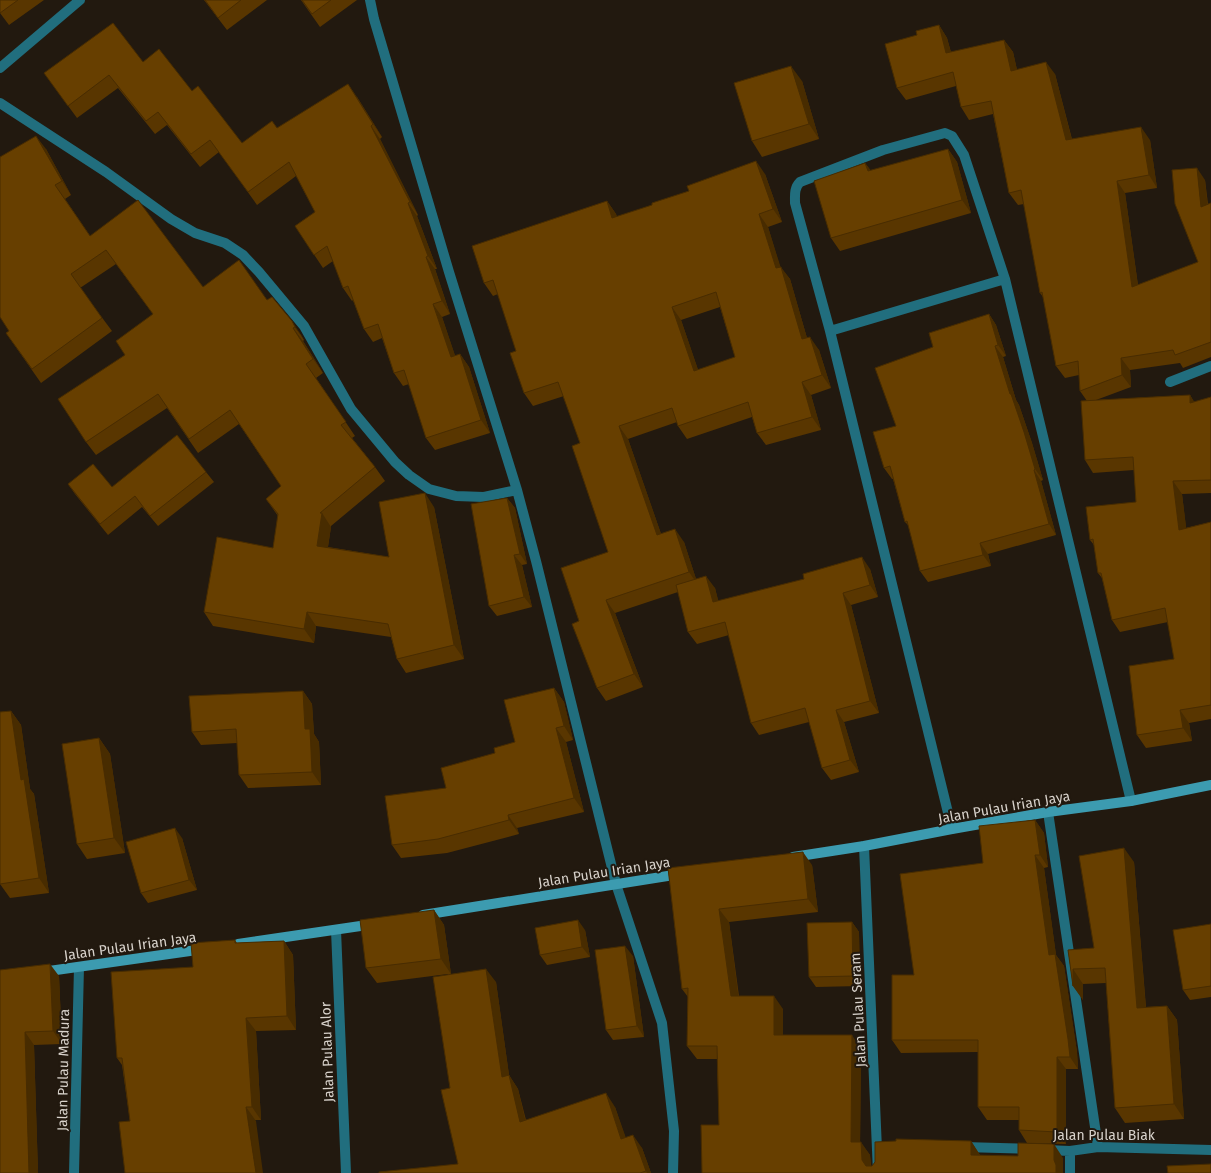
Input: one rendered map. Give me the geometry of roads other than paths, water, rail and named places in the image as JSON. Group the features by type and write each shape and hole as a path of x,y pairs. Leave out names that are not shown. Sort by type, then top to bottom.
{"street":[{"path":"0,68 80,0"},
{"path":"370,0 449,272 517,490 616,884 662,1023 674,1132 673,1173"},
{"path":"0,103 106,172 171,219 195,233 225,243 243,255 304,326 351,409 395,462 429,490 456,496 484,497 517,490"},
{"path":"952,829 830,331 795,203 796,186 800,182 883,150 945,133 952,136 964,155 1005,279 1130,801"},
{"path":"830,331 1005,279"},
{"path":"1170,382 1211,366"},
{"name":"Jalan Pulau Irian Jaya","path":"778,859 864,846 1048,812 1130,801 1211,785"},
{"path":"1048,812 1098,1147"},
{"name":"Jalan Pulau Seram","path":"864,846 882,1144 878,1173"},
{"name":"Jalan Pulau Irian Jaya","path":"412,917 692,872"},
{"name":"Jalan Pulau Irian Jaya","path":"30,973 222,947 384,922"},
{"name":"Jalan Pulau Alor","path":"336,930 346,1173"},
{"name":"Jalan Pulau Madura","path":"74,1173 79,967"},
{"name":"Jalan Pulau Biak","path":"954,1147 1070,1150 1098,1147 1211,1150"},
{"path":"1070,1150 1070,1173"}]}
